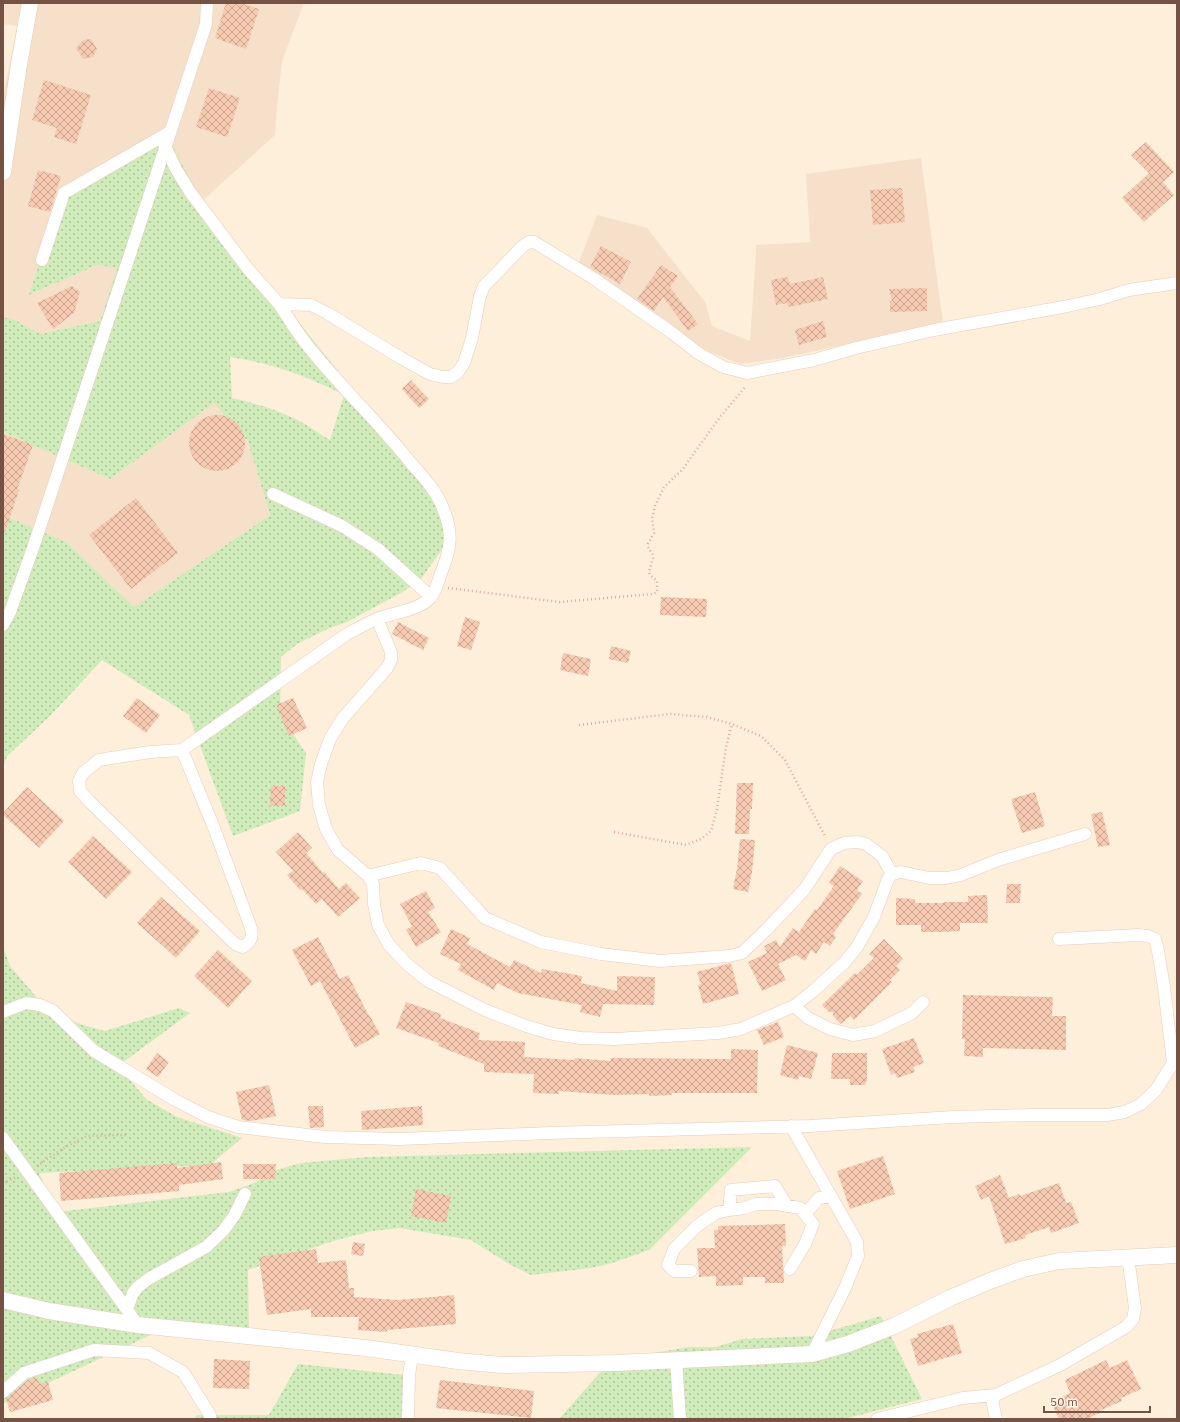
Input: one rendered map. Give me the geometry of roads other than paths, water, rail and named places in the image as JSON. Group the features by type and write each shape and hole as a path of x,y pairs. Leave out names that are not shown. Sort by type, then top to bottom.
{"street":[{"path":"3,172 19,64 30,3"},
{"path":"3,625 10,612 33,548 206,24 206,3"},
{"path":"42,260 64,193 170,132"},
{"path":"165,146 176,169 190,192 244,263 279,304 305,342 332,374 392,438 438,496 450,534 450,546 433,592 426,602 377,619 347,634 182,750 144,753 99,760 83,773 79,781 80,791 90,802 237,946 243,947 249,944 252,939 251,928 214,828 182,750"},
{"path":"279,304 311,305 430,374 451,377 458,372 464,363 472,338 480,296 484,286 523,246 529,242 534,242 592,278 671,332 710,361 732,370 747,373 814,360 856,348 934,330 1063,307 1100,299 1129,290 1177,283"},
{"path":"273,494 342,526 378,549 433,592"},
{"path":"377,619 391,652 391,660 387,668 343,718 330,739 320,764 317,782 318,805 326,829 338,850 368,876 373,884 378,925 390,945 408,965 428,981 455,995 485,1010 526,1026 553,1034 615,1039 718,1033 741,1028 794,1006 829,978 845,962 857,947 874,917 888,879 892,874 901,872 929,878 947,878 961,875 998,860 1085,834"},
{"path":"368,876 421,863 440,868 485,918 541,942 601,954 660,961 729,956 742,953 762,935 804,890 820,864 832,849 844,843 856,842 866,844 882,856 892,874"},
{"path":"3,1012 26,1003 40,1005 53,1011 94,1051 175,1100 208,1117 238,1127 325,1137 400,1139 791,1126 953,1117 1107,1115 1125,1112 1141,1104 1156,1090 1175,1065 1164,986 1155,939 1148,936 1138,935 1059,939"},
{"path":"794,1006 808,1018 830,1029 853,1035 875,1031 912,1013 923,1002"},
{"path":"791,1126 857,1242 858,1256 845,1288 812,1354"},
{"path":"3,1138 138,1325"},
{"path":"729,1210 731,1190 776,1186 787,1206"},
{"path":"127,1309 133,1294 139,1286 150,1278 206,1247 223,1231 234,1216 245,1194"},
{"path":"805,1214 819,1198 830,1196"},
{"path":"691,1271 674,1271 668,1265 674,1249 697,1226 716,1213 745,1208 756,1204 777,1204 800,1208 813,1224 805,1244 790,1269"},
{"path":"3,1300 49,1311 138,1325 366,1348 458,1361 502,1365 616,1363 812,1354 848,1344 894,1326 950,1298 1023,1269 1059,1261 1177,1255"},
{"path":"996,1419 992,1400 996,1396 1060,1365 1126,1327 1134,1319 1135,1308 1128,1257"},
{"path":"3,1392 24,1373 94,1350 149,1353 183,1372 210,1415 210,1419"},
{"path":"408,1419 408,1375 412,1355"},
{"path":"676,1360 680,1419"},
{"path":"877,1419 963,1398 996,1396"}]}
